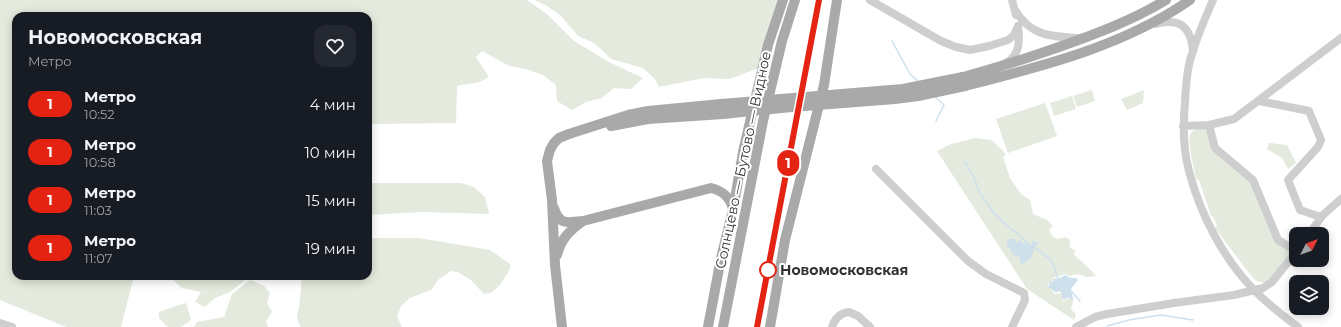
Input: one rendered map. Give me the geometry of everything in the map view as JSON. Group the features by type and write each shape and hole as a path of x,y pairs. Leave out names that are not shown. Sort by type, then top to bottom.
{"main road":[{"path":"708,327 721,258 733,210 745,144 768,45 783,0"},
{"name":"Солнцево — Бутово — Видное","path":"723,327 762,121 782,41 795,0"},
{"path":"771,327 772,311 785,240 824,85 837,0"},
{"path":"964,81 1001,66 1085,38 1131,18 1166,0"},
{"path":"562,327 555,270 552,205 547,161 550,150 559,138 596,124 628,115 695,106 722,109 964,81 1079,53 1113,41 1149,25 1190,0"},
{"path":"552,205 560,220 572,223 711,188 722,192 731,201 733,210"},
{"path":"569,327 555,270 562,240 583,221"},
{"path":"557,327 558,300"}],"street":[{"path":"870,0 941,41 956,47 970,50 1005,42 1014,35 1018,26"},
{"path":"1001,66 1013,58 1018,48 1020,39 1012,0"},
{"path":"1213,0 1193,51 1186,84 1183,126 1189,170 1198,200 1209,224 1234,266 1254,290 1298,327"},
{"path":"1015,10 1022,21 1038,32 1053,36 1085,38"},
{"path":"1149,25 1167,21 1180,24 1189,34 1193,51"},
{"path":"1183,126 1209,125 1234,119 1341,38"},
{"path":"1259,101 1309,111 1321,140 1318,148 1288,180 1300,210 1321,217"},
{"path":"1209,125 1215,148 1253,180 1278,240 1289,247"},
{"path":"876,169 968,261 986,274 1024,293 1025,300 1012,327"},
{"path":"1314,227 1321,217 1341,199"},
{"path":"1076,327 1095,317 1107,314 1234,295 1263,288 1272,282 1289,261"},
{"path":"832,327 834,321 839,316 849,312 858,316 870,327"},
{"path":"0,323 12,327"}],"shaded area":[{"path":"0,0 527,0 548,15 574,41 609,62 643,78 631,89 614,88 602,98 586,102 572,110 557,101 556,85 543,75 526,69 509,66 482,51 476,57 489,77 480,82 457,86 456,123 372,124 372,12 12,12 12,280 133,280 121,327 66,327 0,300"},
{"path":"535,0 780,0 759,68 730,79 704,78 659,87 655,79 643,68 611,59 594,43 578,36 561,16"},
{"path":"1092,90 1095,101 1077,107 1073,96"},
{"path":"1144,90 1143,103 1127,110 1121,99"},
{"path":"1072,96 1076,109 1054,116 1050,103"},
{"path":"1045,103 1057,136 1008,153 996,119"},
{"path":"1205,129 1208,131 1211,146 1253,183 1274,239 1289,250 1289,259 1269,282 1265,283 1256,281 1215,228 1217,225 1211,216 1199,180 1196,179 1189,138 1194,130"},
{"path":"975,138 992,140 1006,154 1003,157 1010,178 1021,194 1030,200 1033,214 1047,220 1053,226 1049,230 1053,237 1058,239 1066,237 1070,240 1070,248 1075,250 1074,255 1096,276 1086,277 1078,274 1070,276 1065,274 1053,278 1052,282 1050,282 1047,287 1052,288 1052,292 1056,294 1062,293 1062,300 1065,301 1069,298 1073,301 1071,309 1076,315 1074,320 1027,289 937,151 951,144"},
{"path":"1269,143 1287,145 1296,163 1288,169 1282,158 1267,149"},
{"path":"372,183 461,183 474,187 485,197 489,214 423,212 372,215"},
{"path":"372,238 418,238 490,250 510,264 510,269 500,285 491,293 484,294 472,281 458,272 451,271 439,279 431,290 410,298 401,306 397,317 402,327 301,327 297,315 302,280 372,280"},
{"path":"173,280 245,280 230,292 215,298 205,307 195,302 201,292 182,288"},
{"path":"250,280 264,286 270,293 267,303 272,312 266,321 268,327 194,327 197,322 224,317 232,294"},
{"path":"186,303 191,320 181,327 168,327 159,318 159,312"}],"water":[{"path":"1009,239 1015,239 1016,242 1021,240 1023,244 1027,242 1031,245 1031,242 1033,241 1037,242 1038,244 1034,247 1034,251 1031,254 1032,257 1022,264 1019,256 1013,254 1007,246 1007,241"},
{"path":"1065,275 1078,280 1071,289 1073,301 1069,298 1066,298 1065,300 1062,299 1062,293 1058,291 1056,293 1054,291 1052,292 1052,288 1048,288 1050,282 1053,282 1053,279 1060,278"}],"waterway":[{"path":"892,41 910,74 919,82"},
{"path":"935,97 944,105 936,121"},
{"path":"965,162 975,179 979,192 994,213 1028,243"},
{"path":"1033,246 1053,263 1058,278"},
{"path":"1072,292 1080,301"},
{"path":"1107,326 1129,320 1161,315 1193,320"}],"metro line":[{"name":"1","path":"757,327 819,0"}],"place":[{"name":"Новомосковская","path":"768,270"}]}
